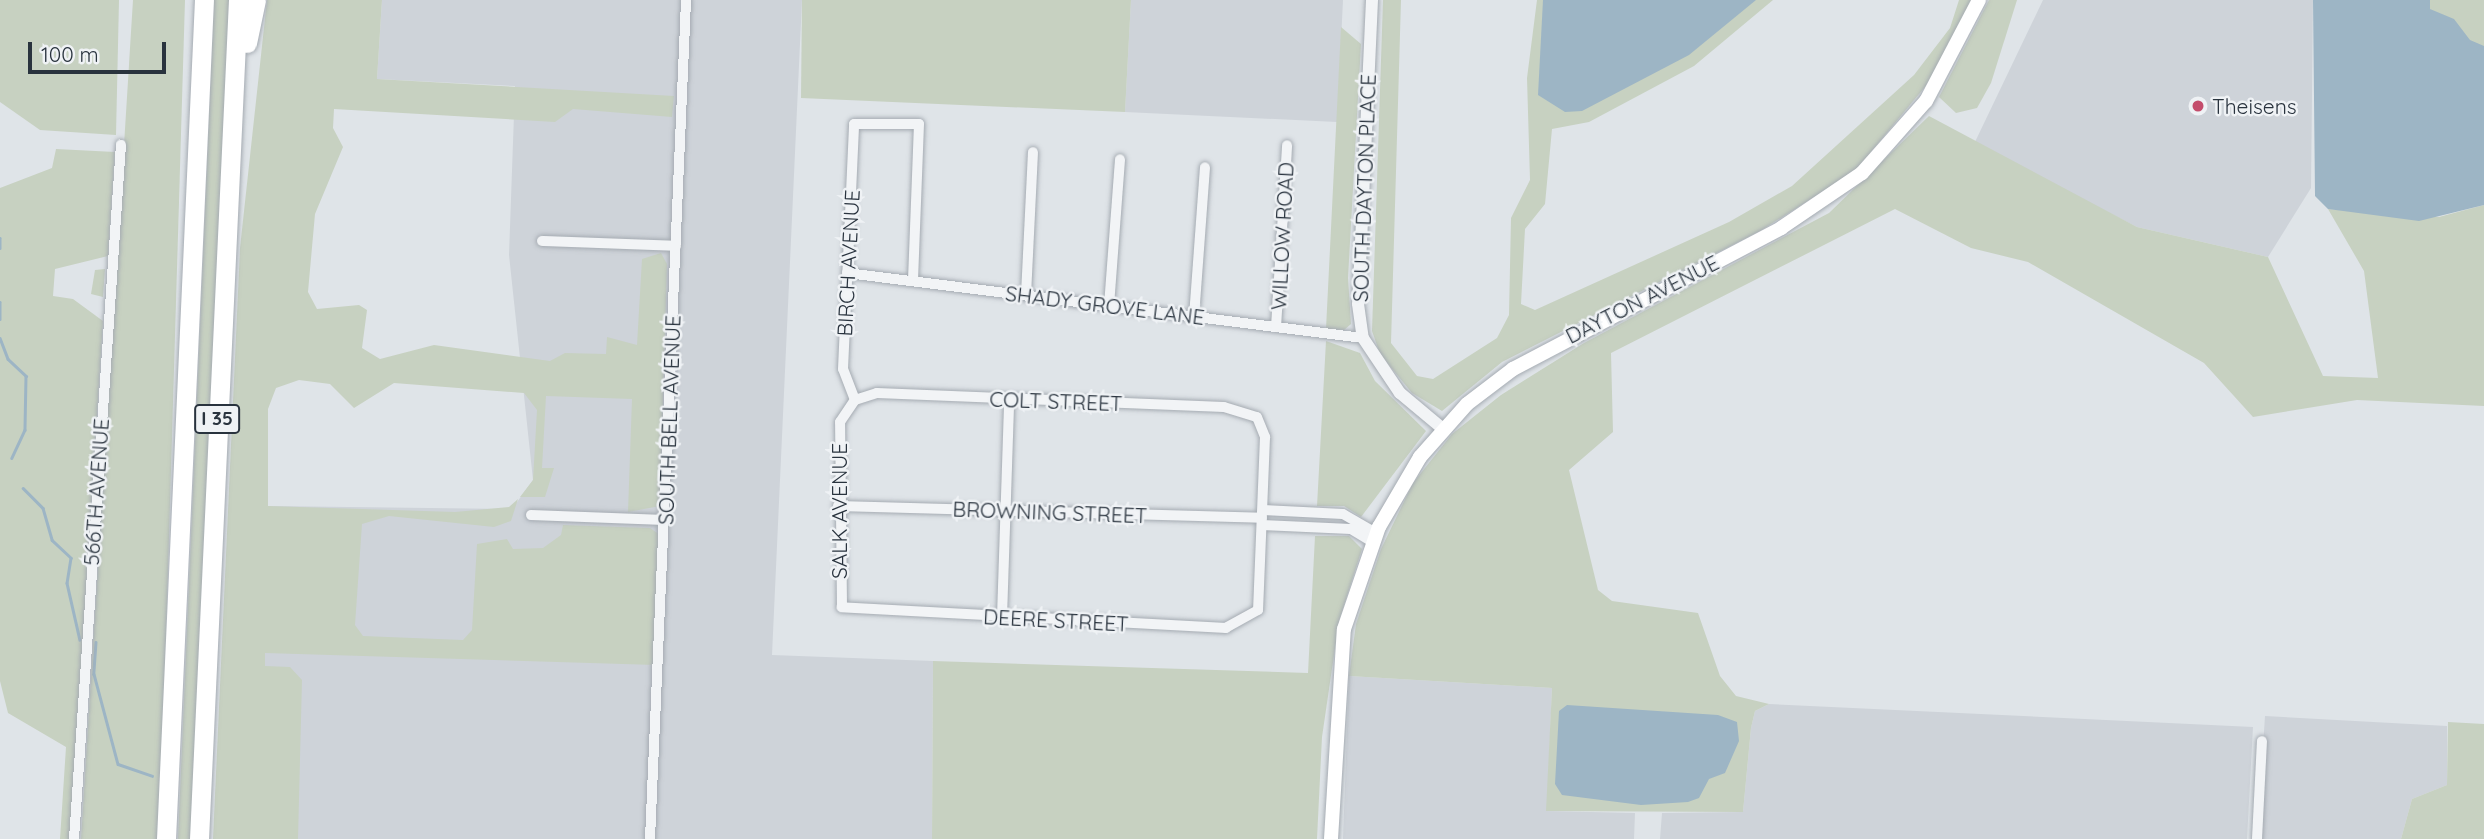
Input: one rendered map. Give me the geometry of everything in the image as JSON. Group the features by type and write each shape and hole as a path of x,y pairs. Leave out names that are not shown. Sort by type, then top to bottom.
{"highway":[{"path":"191,0 192,226"},
{"name":"I 35","path":"166,839 204,0"},
{"name":"I 35","path":"199,839 238,0"},
{"path":"231,152 256,0"}],"main road":[{"name":"DAYTON AVENUE","path":"1331,839 1344,629 1374,537 1443,429 1513,369 1781,228 1862,173 1926,101 1979,0"}],"street":[{"name":"SOUTH BELL AVENUE","path":"650,839 686,0"},
{"name":"SOUTH DAYTON PLACE","path":"1372,0 1358,303 1363,338 1400,393 1443,429"},
{"name":"BIRCH AVENUE","path":"855,400 843,369 854,124 919,124 914,281"},
{"name":"566TH AVENUE","path":"74,839 121,145"},
{"name":"WILLOW ROAD","path":"1276,327 1287,145"},
{"path":"1026,295 1033,152"},
{"path":"1110,306 1120,159"},
{"path":"1194,317 1205,167"},
{"path":"542,241 676,246"},
{"name":"SHADY GROVE LANE","path":"847,273 1363,338"},
{"name":"COLT STREET","path":"855,400 877,393 1009,401 1224,407 1257,418 1265,437 1262,518"},
{"name":"SALK AVENUE","path":"855,400 840,422 838,594 842,607 860,612"},
{"path":"1002,617 1009,401"},
{"name":"BROWNING STREET","path":"838,506 1262,518 1350,529 1374,537"},
{"path":"531,515 665,520"},
{"name":"DEERE STREET","path":"860,612 1226,628 1251,620 1258,610 1262,518"},
{"path":"2257,839 2262,741"}],"shaded area":[{"path":"382,0 802,0 772,655 933,661 932,839 253,839 268,506 512,509 533,480 509,255 515,86 377,79"},
{"path":"1131,0 1343,0 1337,122 1125,112"},
{"path":"2043,0 2313,0 2311,188 2268,257 2137,227 1974,144"},
{"path":"1349,676 1552,688 1547,811 1635,813 1634,839 1343,839"},
{"path":"1769,704 2253,727 2247,839 1660,839 1662,813 1743,812 1755,711"},
{"path":"2265,716 2447,726 2447,785 2412,799 2401,839 2257,839"}],"green space":[{"path":"0,0 119,0 116,135 40,130 0,102"},
{"path":"133,0 185,0 160,839 81,839"},
{"path":"214,0 231,0 194,839 178,839"},
{"path":"267,0 382,0 377,79 674,96 672,117 573,109 555,122 334,109 333,128 343,147 315,214 308,292 317,309 359,305 367,310 362,348 380,359 434,345 550,361 565,353 606,354 607,337 637,345 642,259 661,253 667,264 660,506 628,512 632,399 546,396 542,468 554,468 545,497 520,497 533,480 537,410 524,393 394,383 354,408 330,384 299,380 276,388 268,409 268,506 455,512 509,507 518,499 511,521 494,527 389,516 362,524 355,625 363,636 463,640 472,630 477,544 507,539 513,549 543,548 561,535 563,525 650,528 660,535 656,665 265,653 265,666 290,667 302,680 298,839 213,839 240,248"},
{"path":"802,0 1131,0 1125,112 801,98"},
{"path":"1383,0 1401,0 1391,343 1417,376 1433,379 1497,338 1509,315 1511,218 1530,180 1527,78 1537,0 1773,0 1694,66 1589,122 1552,129 1545,204 1525,229 1521,304 1535,310 1729,222 1792,186 1914,75 1950,28 1959,0 1971,0 1939,70 1855,171 1760,231 1502,362 1442,411 1412,393 1380,354 1372,331"},
{"path":"1989,0 2017,0 1991,83 1977,108 1956,113 1939,97"},
{"path":"2430,0 2484,0 2484,88 2430,9"},
{"path":"1341,27 1361,44 1348,278 1351,324 1344,330 1326,329"},
{"path":"1929,116 2137,227 2268,257 2323,376 2378,378 2364,271 2328,209 2439,217 2484,205 2484,406 2357,400 2253,417 2204,363 2028,262 1971,248 1895,209 1611,353 1613,432 1569,470 1598,590 1612,601 1698,613 1720,676 1736,696 1769,704 1755,711 1743,812 1546,811 1552,688 1349,676 1356,624 1381,549 1413,483 1452,434 1501,395 1584,343 1829,213"},
{"path":"56,149 115,152 108,256 55,269 53,296 73,299 103,321 70,839 60,839 66,747 8,713 0,681 0,188 52,168"},
{"path":"105,269 103,297 91,294 95,270"},
{"path":"1326,341 1360,353 1375,381 1426,431 1361,517 1344,506 1317,506"},
{"path":"1315,536 1349,536 1362,549 1339,621 1322,737 1317,839 932,839 933,661 1308,673"},
{"path":"2448,722 2484,724 2484,839 2401,839 2412,799 2447,785"}],"water":[{"path":"1543,0 1756,0 1689,55 1582,111 1565,112 1538,95"},
{"path":"2313,0 2430,0 2430,9 2454,19 2470,40 2484,46 2484,205 2419,221 2328,209 2315,196"},
{"path":"1567,705 1718,715 1737,722 1739,741 1725,773 1709,779 1699,798 1688,802 1641,805 1562,795 1555,784 1559,711"}],"waterway":[{"path":"0,238 0,248"},
{"path":"0,302 0,319"},
{"path":"0,338 8,359 26,376 25,430 12,458"},
{"path":"23,488 43,508 52,540 71,558 67,583 80,640"},
{"path":"96,642 94,674 118,764 152,776"}],"place":[{"name":"Theisens","path":"2198,106"}]}
